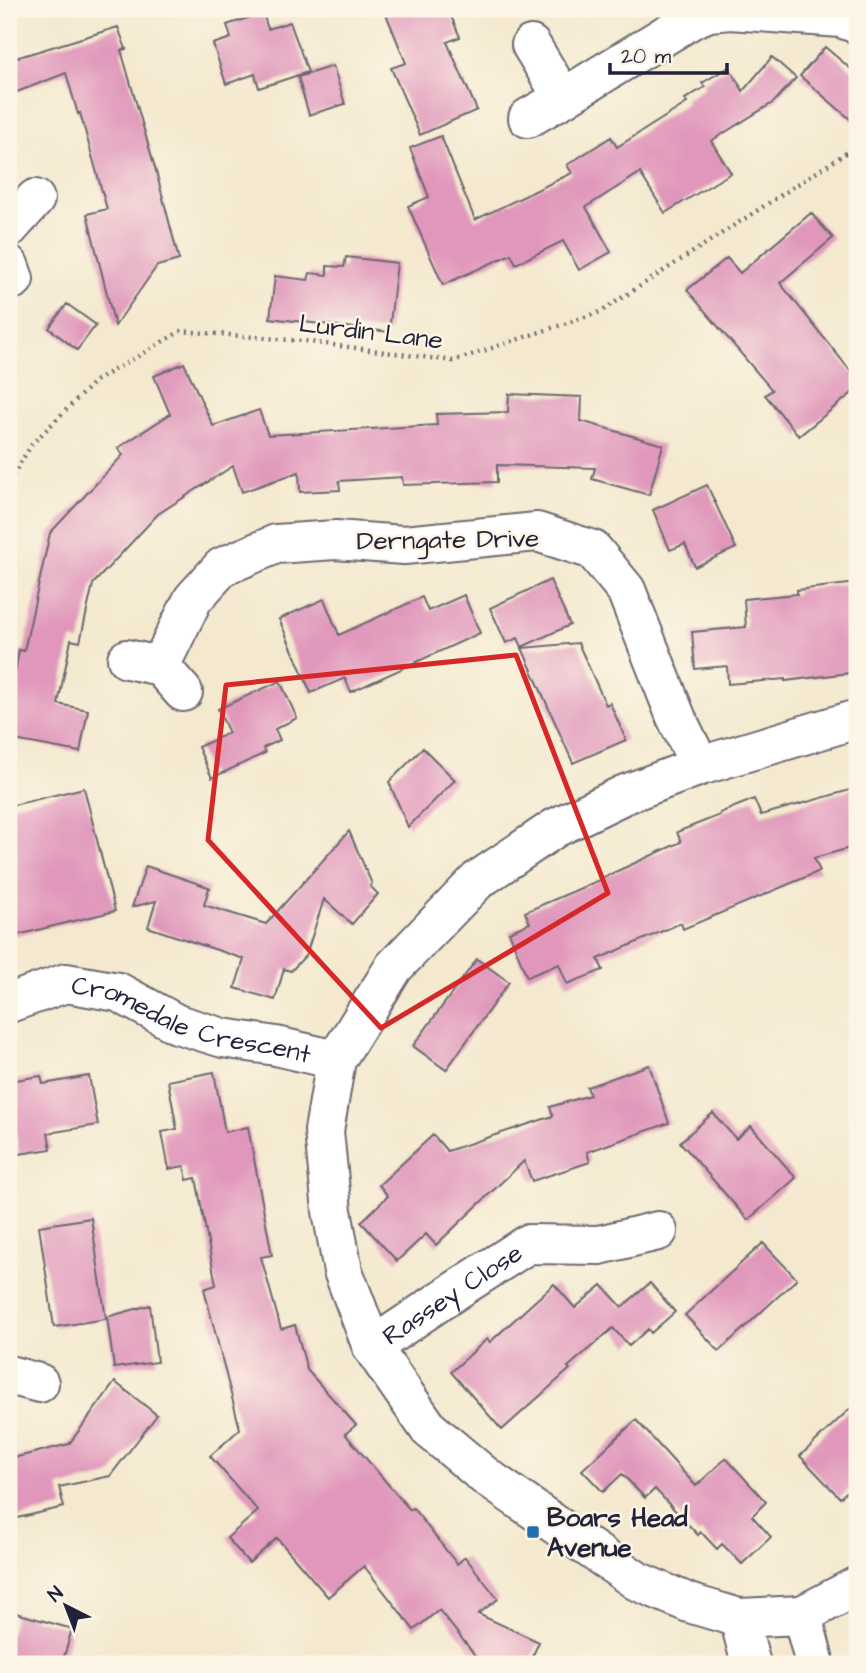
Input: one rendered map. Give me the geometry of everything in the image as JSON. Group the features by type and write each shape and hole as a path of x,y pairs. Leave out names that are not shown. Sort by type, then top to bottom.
{"street":[{"path":"528,118 692,19 709,12 730,10 847,17"},
{"path":"531,45 563,98"},
{"path":"9,228 35,199"},
{"name":"Derngate Drive","path":"157,672 193,599 222,567 276,544 335,540 404,545 537,532 593,550 626,590 676,717 701,766"},
{"path":"857,719 701,766 623,795 555,828 478,880 394,967 336,1060 324,1131 332,1211 343,1271 372,1347 429,1429 485,1476 637,1581 689,1603 739,1618 802,1615 857,1586"},
{"name":"Cromedale Crescent","path":"9,1003 66,983 79,985 118,992 188,1028 223,1038 276,1046 336,1060"},
{"name":"Rassey Close","path":"372,1347 528,1244 599,1245 658,1231"},
{"path":"802,1615 815,1664"},
{"path":"739,1618 751,1664"}],"path":[{"name":"Lurdin Lane","path":"9,481 32,444 95,381 181,331 303,341 453,361 600,312 857,146"}],"highlighted area":[{"path":"516,655 608,893 381,1028 208,840 226,685"}],"building":[{"path":"384,9 448,9 460,37 447,42 477,110 420,135 391,68 406,63"},
{"path":"263,13 268,29 290,22 308,72 259,88 255,74 226,84 213,44 231,38 227,25"},
{"path":"118,27 126,49 121,50 179,260 157,266 115,326 87,214 107,209 66,73 9,95 9,60"},
{"path":"825,47 857,74 857,125 800,76"},
{"path":"772,57 796,78 774,102 711,141 731,173 665,213 640,173 586,207 611,252 579,270 563,241 516,264 511,254 443,285 408,206 429,197 410,148 441,136 475,220 572,173 567,165 611,137 617,147 687,103 685,99 705,87 702,83 729,67 743,91"},
{"path":"333,66 345,104 309,115 298,77"},
{"path":"811,213 833,238 780,283 857,379 857,389 799,436 765,395 772,390 687,290 727,258 740,273"},
{"path":"346,257 397,263 389,332 270,318 275,276 308,280 310,273 327,275 327,266 344,267"},
{"path":"67,304 96,325 77,350 49,328"},
{"path":"184,363 213,426 259,410 268,435 437,425 436,414 508,412 509,394 582,397 581,421 663,445 649,495 592,479 595,468 497,465 497,482 403,485 402,477 339,481 340,490 300,492 299,472 242,492 233,466 158,514 93,584 80,642 71,640 58,704 88,710 80,752 9,739 9,707 19,650 24,651 50,533 123,455 118,448 170,414 154,376"},
{"path":"707,485 736,548 695,567 685,544 670,550 653,510"},
{"path":"550,580 570,625 522,647 518,638 506,643 490,608"},
{"path":"857,583 857,672 785,681 728,684 727,666 695,669 692,632 746,627 744,599 797,594 797,590"},
{"path":"464,595 480,633 351,692 345,678 311,693 279,619 324,599 339,635 422,597 428,611"},
{"path":"578,643 606,705 610,703 626,740 573,763 522,648"},
{"path":"280,681 297,718 275,729 280,740 263,748 265,753 212,778 198,747 229,733 218,709"},
{"path":"423,748 455,780 408,827 389,782"},
{"path":"84,788 115,911 9,937 9,806"},
{"path":"857,788 857,846 814,858 820,871 683,929 681,923 598,959 603,970 567,984 559,964 527,977 509,932 530,923 525,912 681,842 677,832 754,799 761,815"},
{"path":"349,831 372,884 370,886 378,894 352,924 324,899 306,955 291,971 284,969 275,1000 235,988 244,959 148,927 156,901 132,907 146,866 211,888 204,905 266,924"},
{"path":"477,959 509,982 446,1070 413,1046"},
{"path":"649,1065 669,1123 587,1152 590,1162 532,1181 524,1161 436,1245 426,1234 397,1261 361,1222 388,1196 379,1185 433,1135 447,1151 553,1116 550,1107 590,1095 587,1087"},
{"path":"214,1072 225,1132 248,1127 272,1255 261,1257 281,1329 295,1325 307,1370 356,1425 345,1434 410,1510 413,1508 457,1564 465,1557 498,1599 478,1614 539,1642 529,1664 482,1664 439,1610 414,1630 364,1566 328,1597 277,1538 249,1563 227,1538 258,1511 210,1456 240,1429 204,1289 216,1285 196,1178 187,1180 184,1166 169,1169 162,1132 177,1129 168,1081"},
{"path":"41,1076 43,1084 89,1076 98,1125 48,1133 51,1149 19,1154 9,1081"},
{"path":"713,1113 736,1139 751,1126 796,1178 748,1220 680,1142"},
{"path":"91,1218 106,1319 54,1327 39,1226"},
{"path":"763,1243 797,1279 719,1351 685,1315"},
{"path":"650,1283 675,1312 651,1333 648,1329 629,1346 613,1328 502,1430 451,1372 487,1339 490,1342 554,1284 575,1308 602,1285 622,1307"},
{"path":"150,1305 157,1362 114,1368 107,1317"},
{"path":"115,1382 157,1415 110,1476 59,1487 64,1507 9,1520 9,1459 69,1444"},
{"path":"857,1402 857,1482 840,1498 800,1456"},
{"path":"636,1420 696,1486 726,1458 766,1502 752,1516 771,1537 742,1564 722,1544 717,1549 701,1532 698,1535 655,1489 645,1498 622,1474 603,1492 582,1470"},
{"path":"16,1613 72,1629 62,1664 9,1664 9,1638"}],"place":[{"name":"Boars Head Avenue","path":"533,1532"}]}
